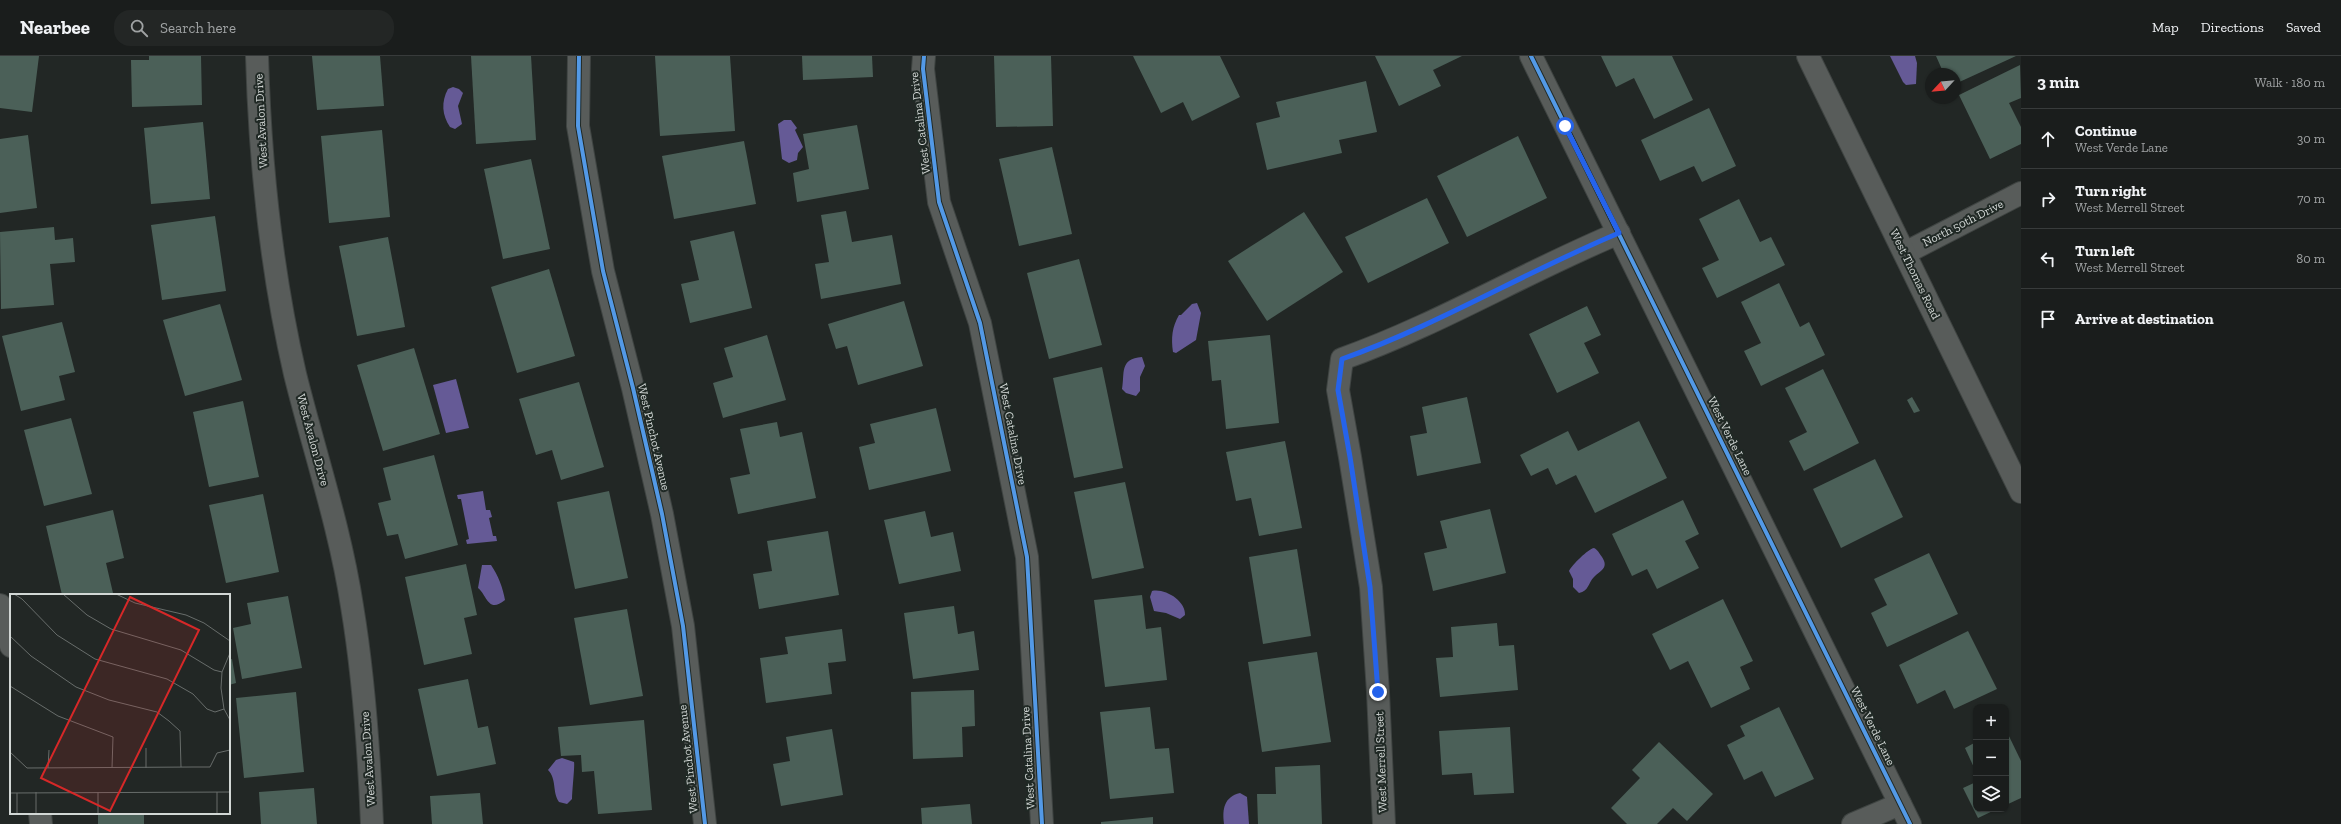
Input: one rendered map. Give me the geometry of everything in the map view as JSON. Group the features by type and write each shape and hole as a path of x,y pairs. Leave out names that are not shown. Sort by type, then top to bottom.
{"street":[{"name":"West Avalon Drive","path":"257,56 259,125 270,233 282,314 292,360 332,513 352,605 368,744 372,824"},
{"name":"West Pinchot Avenue","path":"579,56 578,126 603,271 633,388 662,514 683,626 705,824"},
{"name":"West Catalina Drive","path":"924,56 923,68 939,202 980,323 1027,557 1042,824"},
{"name":"West Verde Lane","path":"1531,56 1910,824"},
{"name":"West Thomas Road","path":"1808,56 2021,492"},
{"name":"North 50th Drive","path":"1905,253 2021,193"},
{"name":"West Merrell Street","path":"1384,824 1378,692 1370,587 1338,390 1342,359 1388,343 1574,252 1619,233"},
{"path":"0,605 10,642"},
{"path":"1853,824 1900,804"},
{"path":"40,814 41,824"}],"shaded area":[{"path":"1890,56 1915,56 1917,63 1916,84 1906,85 1903,82"},
{"path":"453,87 459,89 463,93 458,106 462,124 455,129 450,127 447,122 443,108 444,99 448,89"},
{"path":"784,120 791,120 797,128 795,130 803,147 798,153 797,160 789,163 782,159 778,124"},
{"path":"1197,303 1201,313 1196,340 1176,353 1173,352 1173,333 1177,319 1179,315 1181,315 1192,304"},
{"path":"1142,357 1145,366 1140,377 1140,391 1136,396 1126,393 1122,389 1124,368 1130,361 1135,358"},
{"path":"456,379 469,428 446,433 433,385"},
{"path":"483,491 486,510 490,510 492,517 489,518 493,536 496,536 497,541 467,544 466,540 469,539 461,499 458,499 457,495"},
{"path":"1594,548 1602,557 1605,564 1592,579 1587,589 1579,593 1573,587 1573,579 1569,571 1580,558"},
{"path":"482,565 491,565 502,586 505,600 499,604 495,605 488,602 478,588"},
{"path":"1152,591 1163,592 1174,597 1182,605 1185,615 1180,619 1166,613 1154,611 1150,597"},
{"path":"562,758 574,762 572,799 567,804 559,802 553,777 548,770 556,760"},
{"path":"1240,793 1247,797 1249,824 1224,824 1223,813 1225,804 1230,797"}],"building":[{"path":"0,56 39,56 32,112 0,108"},
{"path":"149,56 201,56 202,105 132,107 131,60 149,60"},
{"path":"312,56 380,56 384,106 317,110"},
{"path":"471,56 531,56 536,140 476,144"},
{"path":"655,56 730,56 735,131 660,136"},
{"path":"802,56 872,56 873,77 803,80"},
{"path":"994,56 1051,56 1053,126 996,127"},
{"path":"1133,56 1220,56 1240,97 1192,121 1183,102 1161,113"},
{"path":"1375,56 1462,56 1433,70 1441,86 1399,106"},
{"path":"1601,56 1672,56 1693,100 1654,119 1634,78 1616,87"},
{"path":"1936,56 2016,56 1961,81 1961,68 1941,68"},
{"path":"2020,65 2021,98 2009,103 2021,127 2021,144 1990,159 1961,99 1961,94"},
{"path":"1366,81 1377,132 1339,140 1342,153 1267,170 1256,123 1280,117 1276,102"},
{"path":"1709,108 1736,166 1702,182 1694,166 1660,181 1641,140"},
{"path":"203,122 210,199 151,204 144,128"},
{"path":"857,125 869,189 797,202 793,173 809,169 803,134"},
{"path":"382,130 390,217 329,223 321,136"},
{"path":"28,135 37,208 0,213 0,139"},
{"path":"1518,136 1547,198 1467,237 1437,176"},
{"path":"744,141 756,204 674,219 662,156"},
{"path":"1052,147 1072,234 1019,246 999,159"},
{"path":"531,159 550,249 503,259 484,169"},
{"path":"1427,198 1449,243 1368,283 1345,237"},
{"path":"1739,199 1760,242 1771,237 1785,265 1717,298 1702,268 1719,260 1699,219"},
{"path":"846,211 852,242 892,235 901,284 821,299 815,264 829,262 821,215"},
{"path":"1304,212 1343,272 1267,321 1228,261"},
{"path":"215,216 226,291 162,300 151,225"},
{"path":"54,227 55,240 73,238 75,262 50,264 54,305 1,309 0,232"},
{"path":"734,231 752,308 690,323 681,284 699,280 690,241"},
{"path":"388,237 405,327 357,336 339,246"},
{"path":"1079,259 1102,345 1049,359 1027,273"},
{"path":"549,269 575,356 517,373 491,287"},
{"path":"1779,283 1800,327 1809,322 1825,355 1761,386 1744,351 1761,343 1741,302"},
{"path":"904,301 923,366 858,385 847,346 836,349 828,324"},
{"path":"220,304 242,380 185,396 163,320"},
{"path":"1587,306 1601,335 1584,343 1599,373 1557,393 1529,334"},
{"path":"62,322 75,372 59,376 65,400 21,411 2,336"},
{"path":"767,335 786,400 723,418 713,383 733,377 724,348"},
{"path":"1270,335 1279,423 1226,429 1221,380 1212,381 1208,341"},
{"path":"414,348 440,434 383,451 357,365"},
{"path":"1102,367 1123,468 1074,478 1053,378"},
{"path":"1823,369 1859,443 1804,471 1789,441 1807,432 1785,388"},
{"path":"579,382 604,467 561,480 552,450 536,455 519,399"},
{"path":"1467,397 1481,463 1417,476 1410,436 1427,433 1422,407"},
{"path":"1912,397 1920,411 1914,413 1907,400"},
{"path":"243,401 259,477 209,487 193,412"},
{"path":"936,408 951,471 869,490 859,447 875,443 870,424"},
{"path":"71,418 92,494 44,506 24,430"},
{"path":"1639,421 1667,478 1595,513 1576,475 1556,485 1548,468 1531,476 1520,455 1568,431 1578,451"},
{"path":"777,422 780,437 802,432 816,498 738,514 730,478 750,474 740,429"},
{"path":"1285,441 1302,528 1259,536 1251,498 1236,501 1226,452"},
{"path":"434,455 458,545 405,559 398,534 387,536 378,503 391,500 383,468"},
{"path":"1875,459 1903,517 1841,548 1813,489"},
{"path":"1125,482 1144,568 1092,579 1074,492"},
{"path":"609,491 628,578 575,589 557,502"},
{"path":"263,494 279,572 226,583 209,505"},
{"path":"1683,500 1699,534 1685,541 1699,568 1657,589 1647,569 1632,576 1612,534"},
{"path":"1490,509 1506,573 1433,591 1424,553 1447,548 1440,521"},
{"path":"113,510 124,558 106,563 113,593 62,594 46,526"},
{"path":"925,511 931,537 953,532 961,571 899,584 884,520"},
{"path":"828,531 839,595 759,609 753,574 772,571 767,541"},
{"path":"1297,549 1311,636 1263,644 1249,557"},
{"path":"1929,553 1958,614 1887,647 1871,613 1887,605 1874,579"},
{"path":"466,564 477,615 464,618 472,654 424,665 405,577"},
{"path":"1142,595 1146,629 1161,627 1167,680 1105,687 1094,600"},
{"path":"288,596 302,668 242,679 233,628 251,624 247,603"},
{"path":"1723,599 1753,661 1740,667 1750,689 1711,708 1688,661 1670,670 1652,634"},
{"path":"954,606 958,634 974,631 979,670 913,679 904,613"},
{"path":"627,609 643,696 590,705 574,618"},
{"path":"1497,623 1499,646 1514,645 1518,690 1440,697 1436,658 1453,657 1451,627"},
{"path":"842,629 846,661 828,663 832,694 766,703 760,658 788,654 785,637"},
{"path":"1968,631 1997,689 1954,709 1945,690 1917,704 1899,665"},
{"path":"1317,652 1331,742 1262,752 1248,662"},
{"path":"232,659 236,683 230,685 230,660"},
{"path":"468,679 478,728 488,726 496,764 437,776 418,689"},
{"path":"974,690 975,726 962,727 963,757 913,759 911,692"},
{"path":"296,692 304,772 244,778 236,698"},
{"path":"1150,707 1155,749 1169,748 1174,793 1110,799 1100,712"},
{"path":"1779,707 1814,779 1775,797 1762,771 1744,780 1727,745 1745,736 1740,726"},
{"path":"644,720 652,810 598,814 594,771 582,772 581,755 561,756 558,727"},
{"path":"1510,727 1514,793 1474,795 1472,773 1442,775 1439,731"},
{"path":"832,729 843,795 781,806 773,764 790,761 786,737"},
{"path":"2009,736 2021,761 2021,798 2009,804"},
{"path":"1659,742 1713,794 1687,821 1673,808 1657,824 1627,824 1611,808 1640,778 1632,770"},
{"path":"1973,744 1973,765 1965,748"},
{"path":"1320,765 1322,824 1258,824 1257,794 1276,794 1275,767"},
{"path":"1973,783 1973,808 1963,788"},
{"path":"314,788 317,824 261,824 259,792"},
{"path":"480,793 483,824 432,824 430,796"},
{"path":"970,804 972,824 922,824 921,808"},
{"path":"1975,812 1991,812 1978,818"},
{"path":"98,814 144,814 144,824 98,824"},
{"path":"1153,817 1153,824 1101,824 1101,822"}],"cycle path":[{"path":"579,56 578,126 603,271 633,388 662,514 683,626 705,824"},
{"path":"924,56 923,69 939,202 980,323 1027,557 1042,824"},
{"path":"1531,56 1910,824"}],"route":[{"path":"1378,692 1370,587 1338,390 1342,359 1388,343 1581,249 1619,233 1565,126"}]}
